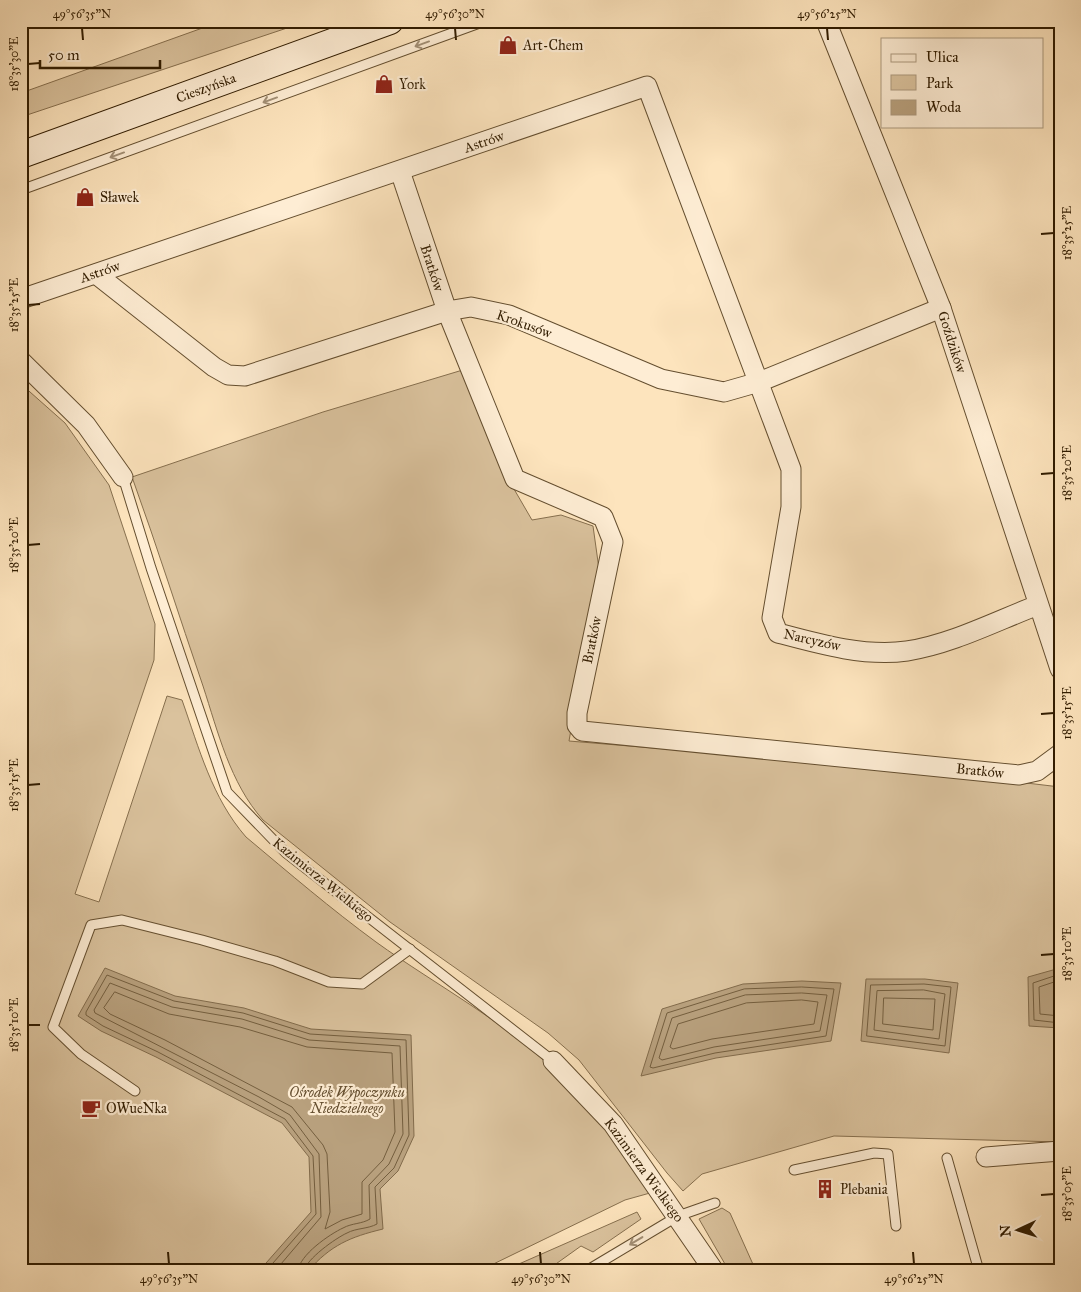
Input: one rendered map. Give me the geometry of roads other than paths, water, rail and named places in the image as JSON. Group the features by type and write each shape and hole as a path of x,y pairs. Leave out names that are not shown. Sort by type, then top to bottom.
{"main road":[{"name":"Cieszyńska","path":"21,155 390,21"}],"street":[{"name":"Goździków","path":"826,21 941,308 1060,668"},
{"name":"Astrów","path":"21,299 647,86 759,382"},
{"name":"Bratków","path":"400,171 446,311 515,479 603,517 612,542 577,713 577,725 582,732 1019,775 1037,772 1060,754"},
{"name":"Krokusów","path":"96,274 214,367 228,375 245,376 446,311 471,307 508,316 661,379 724,392 759,382 941,308"},
{"name":"Kazimierza Wielkiego","path":"21,360 86,425 123,477"},
{"name":"Narcyzów","path":"759,382 791,469 791,507 772,618 778,633 827,646 864,651 906,651 938,644 1038,605"},
{"name":"Kazimierza Wielkiego","path":"553,1060 613,1124 714,1271"},
{"path":"986,1157 1060,1151"}],"lane":[{"path":"21,190 485,21"},
{"name":"Kazimierza Wielkiego","path":"123,477 151,568 227,792 286,852 553,1060"},
{"path":"135,1091 81,1054 53,1027 91,925 122,920 131,922 275,961 329,982 362,984 410,948"},
{"path":"794,1170 874,1153 888,1154 896,1226"},
{"path":"947,1158 979,1271"},
{"path":"586,1271 678,1216 715,1203"}],"water":[{"path":"105,968 175,996 244,1008 311,1029 411,1035 414,1136 398,1171 380,1189 383,1229 361,1235 333,1248 308,1271 259,1271 311,1212 309,1157 282,1123 156,1057 101,1031 78,1016"},
{"path":"1060,968 1060,1028 1029,1026 1028,977"},
{"path":"866,979 925,979 958,983 949,1053 861,1041"},
{"path":"802,981 841,983 831,1041 716,1058 641,1076 662,1009 743,984"}],"place":[{"name":"Art-Chem","path":"508,45"},
{"name":"York","path":"384,84"},
{"name":"Sławek","path":"85,197"},
{"name":"OWueNka","path":"91,1108"},
{"name":"Plebania","path":"825,1189"}],"park label":[{"name":"Ośrodek Wypoczynku Niedzielnego","path":"347,1100"}]}
